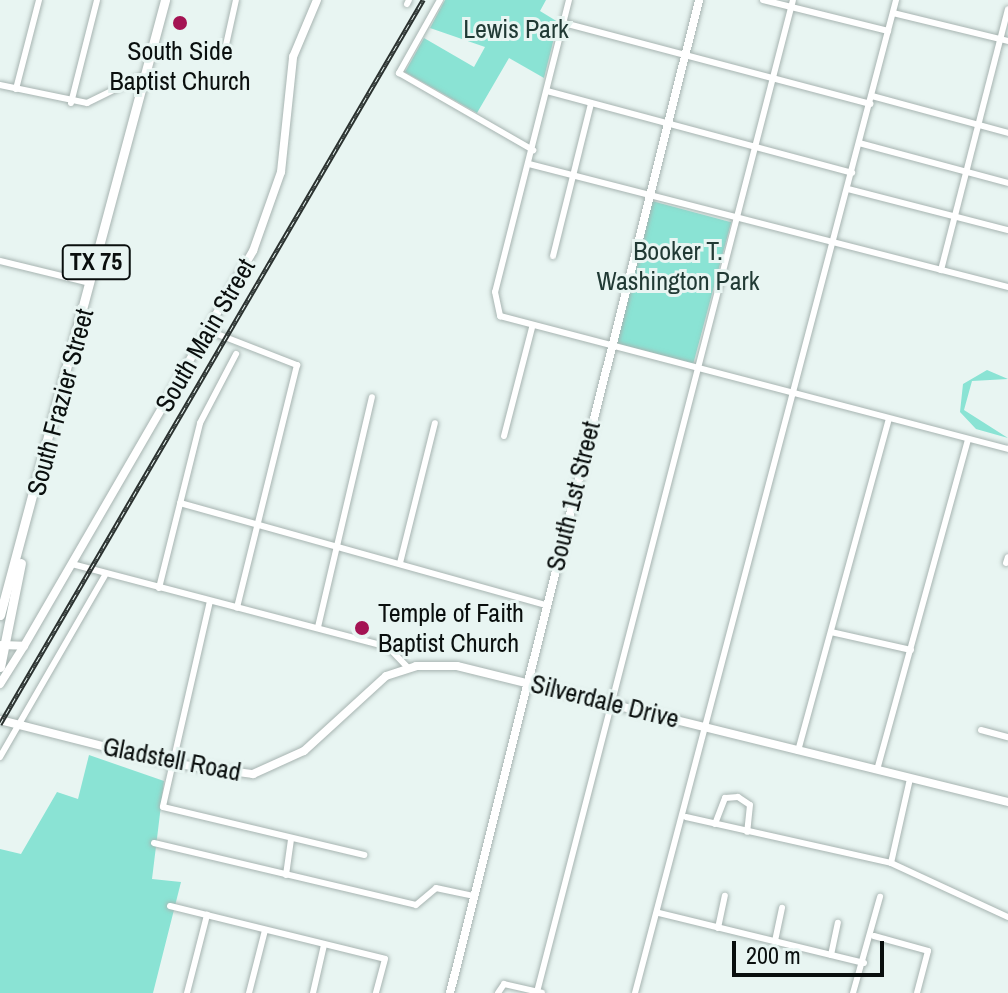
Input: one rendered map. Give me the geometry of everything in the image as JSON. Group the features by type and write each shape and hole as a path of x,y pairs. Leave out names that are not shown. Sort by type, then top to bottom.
{"main road":[{"name":"South Frazier Street","path":"0,615 27,524 165,0"},
{"name":"South Frazier Street","path":"0,667 27,524"}],"street":[{"path":"16,89 39,0"},
{"path":"71,103 97,0"},
{"path":"224,54 236,0"},
{"name":"South Main Street","path":"0,684 207,330 271,213 293,57 317,0"},
{"path":"440,0 399,73 533,150"},
{"path":"569,0 495,310 532,328 1008,449"},
{"name":"South 1st Street","path":"450,993 526,680 699,0"},
{"path":"763,0 792,4 888,31"},
{"path":"635,993 710,728 837,243 896,0"},
{"path":"498,993 504,984 540,992 792,4"},
{"path":"941,270 1008,9"},
{"path":"893,13 1008,41"},
{"path":"564,23 870,104"},
{"path":"0,85 71,103 100,99 146,74"},
{"path":"547,91 852,173"},
{"path":"872,96 1008,133"},
{"path":"553,256 591,104"},
{"path":"859,143 967,175 1008,183"},
{"path":"529,164 1008,287"},
{"path":"848,189 954,219 1008,230"},
{"path":"0,261 91,284"},
{"path":"504,436 532,328"},
{"path":"207,330 297,365 237,608"},
{"path":"159,588 202,418 236,354"},
{"path":"318,627 372,397"},
{"path":"798,751 889,419"},
{"path":"400,563 435,423"},
{"path":"877,770 968,439"},
{"path":"180,503 546,605"},
{"path":"72,564 388,647 408,668"},
{"path":"0,757 105,575"},
{"path":"210,601 169,763 163,807 364,855"},
{"path":"831,632 911,650"},
{"path":"4,645 24,646"},
{"name":"Silverdale Drive","path":"408,668 457,666 526,680 1008,802"},
{"name":"Gladstell Road","path":"0,720 169,763 264,772 304,751 373,684 408,668"},
{"path":"981,730 1008,737"},
{"path":"891,863 910,779"},
{"path":"715,824 725,798 738,797 750,805 747,832"},
{"path":"686,817 891,863 1008,917"},
{"path":"286,875 291,839"},
{"path":"154,843 416,905 436,888 473,896"},
{"path":"718,928 725,896"},
{"path":"853,993 874,936 880,897"},
{"path":"170,906 385,959 376,993"},
{"path":"775,941 782,908"},
{"path":"659,913 864,963"},
{"path":"187,993 207,915"},
{"path":"831,955 838,923"},
{"path":"249,993 265,930"},
{"path":"874,936 928,951 917,993"},
{"path":"313,993 324,945"}],"green space":[{"name":"Lewis Park","path":"445,0 546,0 540,11 558,22 544,78 509,58 477,113 405,72 424,38 474,67 485,47 430,28"},
{"name":"Booker T. Washington Park","path":"652,201 731,222 693,365 614,344"},
{"path":"987,370 1008,379 972,381 964,410 1008,438 976,429 960,412 963,384"},
{"path":"89,755 164,781 152,879 181,882 153,993 0,993 0,849 21,854 57,792 78,799"}],"railway":[{"path":"0,724 423,0"}],"place":[{"name":"South Side Baptist Church","path":"180,23"},
{"name":"Temple of Faith Baptist Church","path":"362,628"}]}
